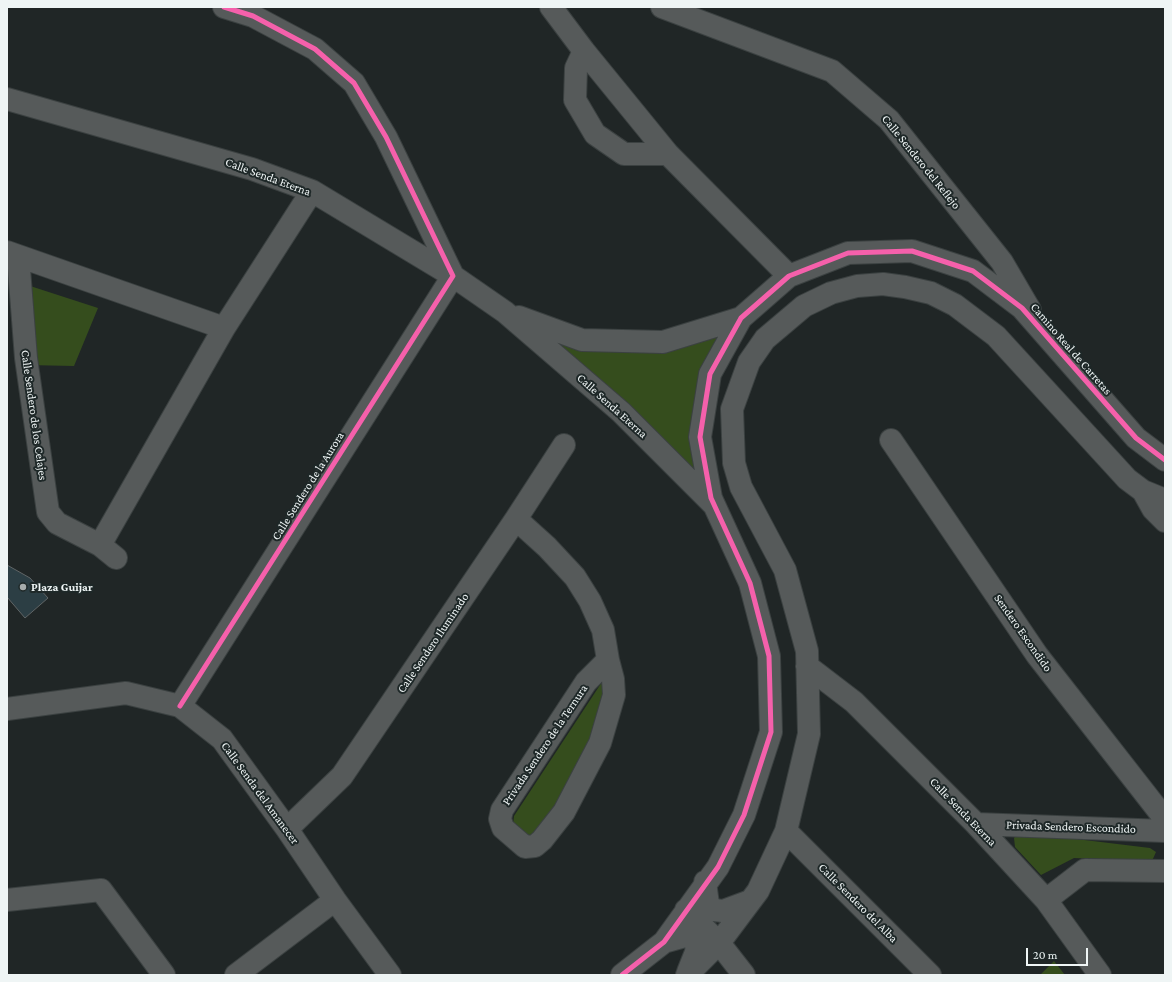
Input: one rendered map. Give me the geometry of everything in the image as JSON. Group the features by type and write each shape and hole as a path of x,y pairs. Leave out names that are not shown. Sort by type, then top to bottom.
{"street":[{"path":"224,7 253,16 315,49 354,83 386,137 453,276"},
{"path":"552,7 584,51 668,154 789,276"},
{"name":"Calle Sendero del Reflejo","path":"662,7 832,71 889,120 1002,262 1045,335"},
{"path":"584,51 576,68 575,100 595,134 624,154 668,154"},
{"name":"Calle Senda Eterna","path":"7,99 252,169 312,191 453,276 505,312 621,412 715,506"},
{"path":"100,545 224,328 312,191"},
{"name":"Camino Real de Carretas","path":"622,975 664,942 705,882 718,866 744,815 771,732 769,656 750,583 711,498 700,437 710,374 741,318 789,276 848,253 912,251 973,271 1022,308 1136,438 1165,460"},
{"name":"Calle Sendero de los Celajes","path":"116,558 100,545 57,523 48,512 13,254 224,328"},
{"name":"Calle Sendero de la Aurora","path":"180,706 453,276"},
{"path":"687,975 719,943 758,891 786,831 809,734 807,651 785,570 741,487 734,463 732,409 749,362 765,339 804,306 831,293 857,286 883,284 931,293 955,305 996,336 1127,479 1143,491 1165,500"},
{"name":"Calle Senda Eterna","path":"505,312 582,340 663,342 741,318"},
{"name":"Sendero Escondido","path":"891,440 1037,655 1165,819"},
{"name":"Calle Sendero Iluminado","path":"287,829 342,776 516,519 564,445"},
{"path":"1143,491 1153,509 1165,521"},
{"name":"Privada Sendero de la Ternura","path":"516,519 548,547 575,578 590,601 603,630 613,679 614,695 600,742 559,819 542,840 535,846 525,847 503,828 500,819 502,810 586,682 608,660"},
{"name":"Calle Senda Eterna","path":"807,666 854,702 976,824 1046,900 1100,975"},
{"name":"Calle Senda del Amanecer","path":"8,708 126,693 180,706 222,740 287,829 334,900 390,975"},
{"name":"Privada Sendero Escondido","path":"976,824 1165,831"},
{"name":"Calle Sendero del Alba","path":"786,831 930,975"},
{"path":"1046,900 1085,870 1165,871"},
{"path":"705,882 708,904 714,910 723,911 750,901"},
{"path":"7,900 101,890 164,975"},
{"path":"236,975 334,900"},
{"path":"686,910 719,943 744,975"},
{"path":"664,942 689,935 697,942 696,952 687,975"}],"green space":[{"path":"24,284 98,308 74,366 26,365"},
{"path":"505,312 581,340 663,342 741,318 710,374 711,498"},
{"path":"602,682 605,694 591,739 552,813 526,840 513,825 514,816"},
{"path":"1019,832 1150,848 1156,852 1152,861 1074,858 1041,875 1015,847 1014,838"},
{"path":"1054,961 1065,975 1040,975"}],"building":[{"name":"Plaza Guijar","path":"7,565 30,578 48,598 25,618 7,597"}],"cycle path":[{"path":"180,706 453,276 386,137 354,83 315,49 253,16 224,7"},
{"path":"622,975 664,942 718,867 744,815 771,732 769,656 750,583 711,498 700,437 710,374 741,318 789,276 848,253 912,251 973,271 1022,308 1136,438 1165,460"}],"place":[{"name":"Plaza Guijar","path":"23,587"}]}
